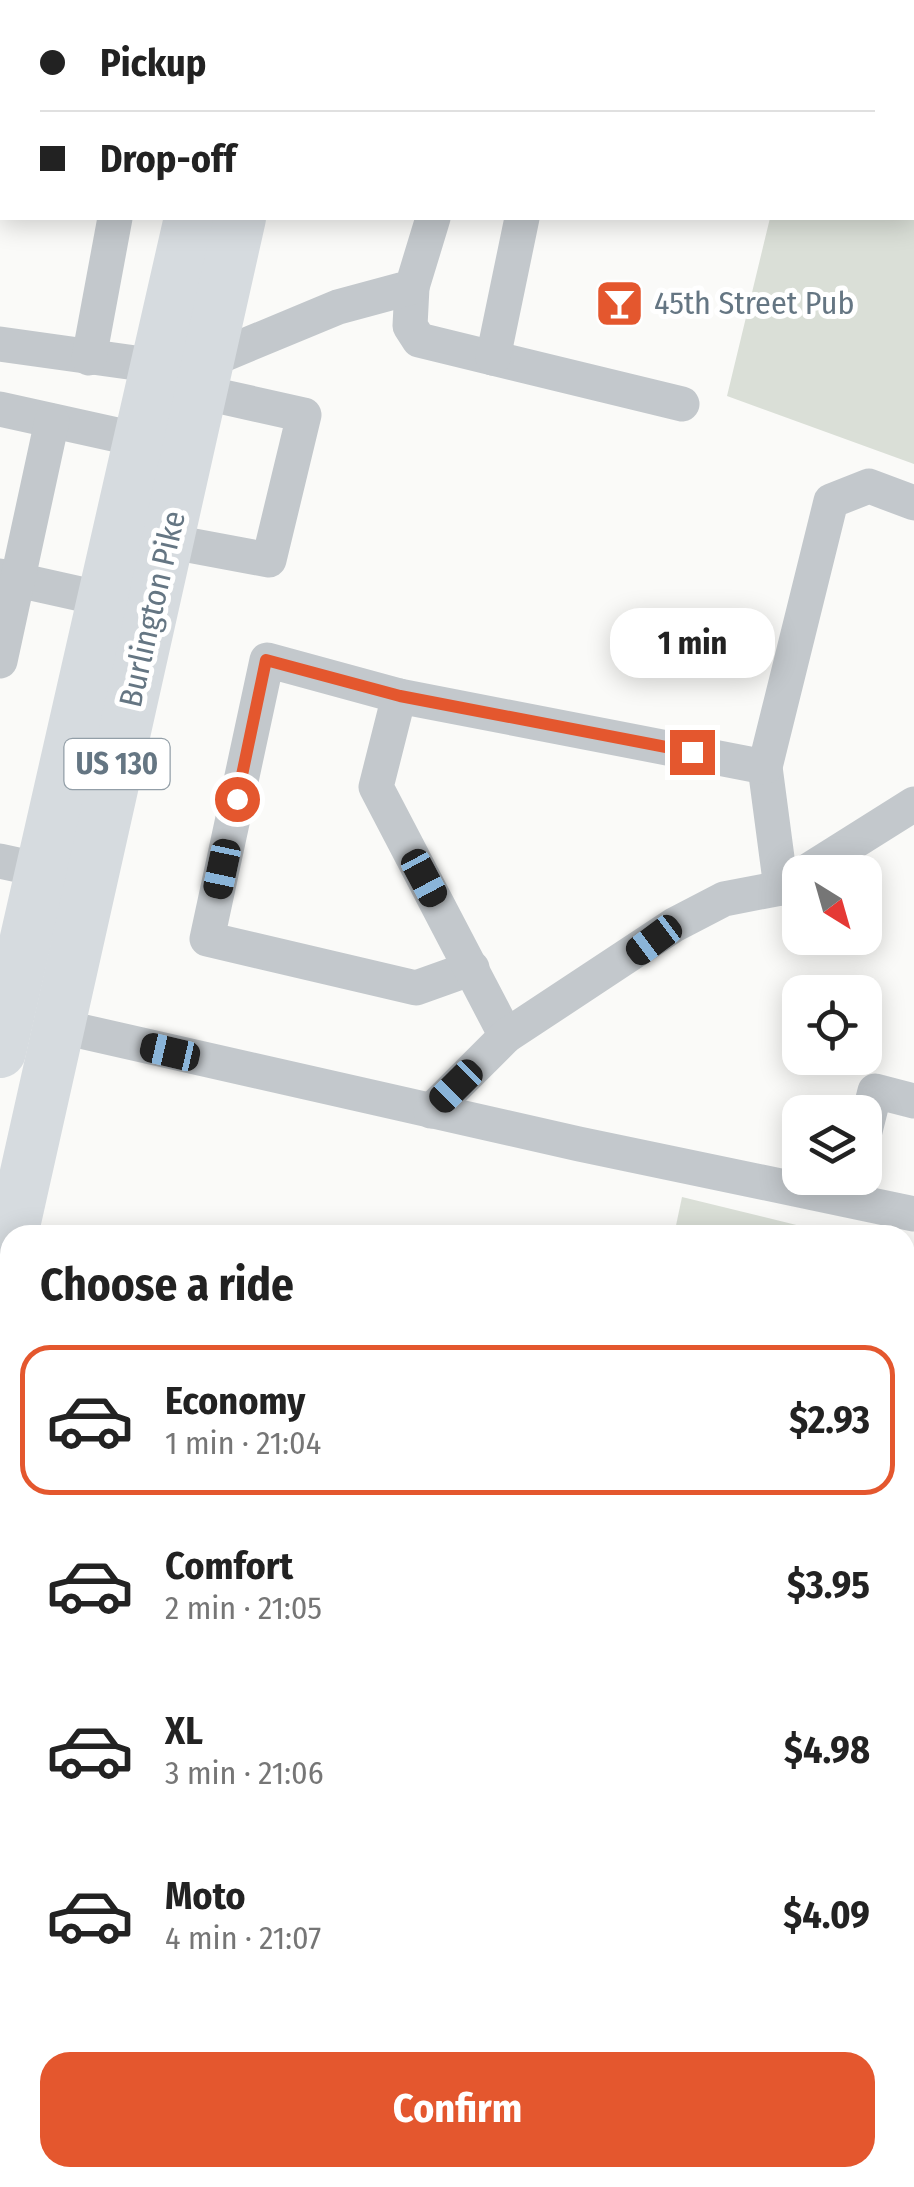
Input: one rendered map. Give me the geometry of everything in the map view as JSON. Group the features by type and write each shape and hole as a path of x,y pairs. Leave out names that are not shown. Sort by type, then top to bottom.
{"highway":[{"name":"Burlington Pike","path":"1,1042 21,866 103,599 190,220"},
{"name":"Burlington Pike","path":"14,1225 240,220"},
{"path":"223,293 275,220"}],"lane":[{"path":"89,358 115,220"},
{"path":"432,220 412,287 410,326 419,340 682,404"},
{"path":"493,358 522,220"},
{"path":"205,377 338,307 412,287"},
{"path":"0,344 156,366"},
{"path":"167,541 269,560 304,414 205,377"},
{"path":"0,409 140,440"},
{"path":"0,661 9,578 52,421"},
{"path":"789,855 765,766 830,501 869,486 914,503"},
{"path":"9,578 103,599"},
{"path":"472,968 416,988 207,939 266,660 400,696 765,766"},
{"path":"400,696 376,787 506,1036"},
{"path":"834,855 914,804"},
{"path":"431,1110 506,1036 674,925 724,899 782,883"},
{"path":"58,1026 431,1110 782,1176"},
{"path":"874,1095 875,1090 914,1100"},
{"path":"866,1195 914,1214"}],"shaded area":[{"path":"770,220 914,220 914,464 727,396"},
{"path":"682,1197 796,1225 676,1225"}],"place":[{"name":"45th Street Pub","path":"619,303"}],"route":[{"path":"237,799 266,660 400,696 692,752"}]}
